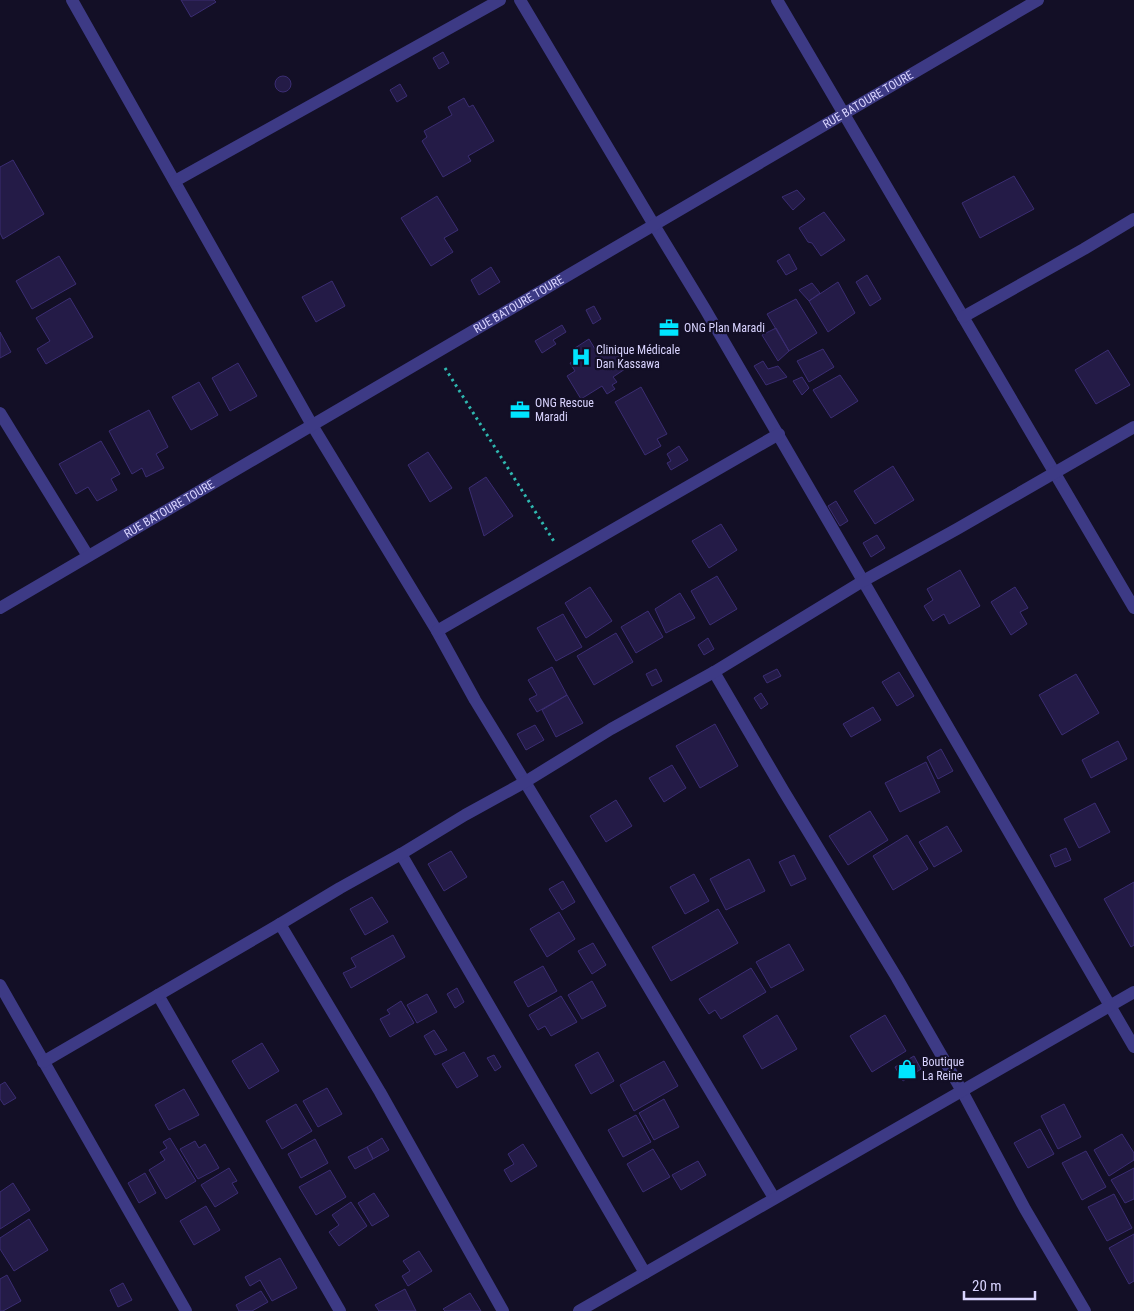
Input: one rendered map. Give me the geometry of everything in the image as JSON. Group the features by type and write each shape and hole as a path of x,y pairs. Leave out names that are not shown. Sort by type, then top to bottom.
{"street":[{"path":"72,0 312,425 774,1198"},
{"path":"175,181 500,0"},
{"path":"520,0 779,434 1134,1046"},
{"path":"777,0 1134,608"},
{"name":"RUE BATOURE TOURE","path":"0,608 1038,0"},
{"path":"963,317 1134,219"},
{"path":"0,413 88,556"},
{"path":"43,1062 465,815 525,782 611,729 714,672 863,581 1134,427"},
{"path":"437,632 779,434"},
{"path":"714,672 897,978 962,1091 1025,1209 1086,1311"},
{"path":"401,854 646,1273"},
{"path":"280,924 380,1092 503,1311"},
{"path":"0,985 186,1311"},
{"path":"579,1311 1134,992"},
{"path":"158,995 340,1311"}],"path":[{"path":"436,353 565,558"}],"building":[{"path":"181,0 214,0 216,2 191,17"},
{"path":"443,52 449,63 439,69 433,58"},
{"path":"283,76 291,84 283,92 275,84"},
{"path":"400,84 407,96 397,102 390,90"},
{"path":"464,98 469,107 473,105 494,141 468,156 471,161 443,177 422,141 427,137 424,131 452,115 448,107"},
{"path":"13,160 44,214 3,239 0,233 0,167"},
{"path":"1014,176 1034,209 980,238 962,203"},
{"path":"797,190 805,199 793,210 782,197"},
{"path":"437,196 458,230 444,238 453,252 431,266 401,218"},
{"path":"824,212 845,240 821,256 812,243 808,242 799,228"},
{"path":"789,254 797,269 786,275 777,261"},
{"path":"59,256 76,284 32,309 16,281"},
{"path":"491,267 500,282 479,295 471,280"},
{"path":"867,275 881,299 870,306 856,282"},
{"path":"332,281 345,306 316,322 302,297"},
{"path":"838,282 855,313 828,332 809,301"},
{"path":"812,283 820,293 809,301 799,290"},
{"path":"70,298 93,337 46,364 37,349 50,341 36,318"},
{"path":"796,299 817,333 789,351 767,314"},
{"path":"594,306 601,319 593,324 586,310"},
{"path":"562,325 566,332 553,340 556,344 542,353 535,341"},
{"path":"776,328 789,351 778,361 762,335"},
{"path":"0,332 11,352 0,358"},
{"path":"589,339 595,349 605,343 614,356 619,353 628,367 613,377 617,382 612,385 615,389 607,394 602,386 581,399 567,376 575,371 570,363 581,356 575,348"},
{"path":"823,349 834,367 809,382 797,361"},
{"path":"1108,350 1130,385 1096,404 1075,370"},
{"path":"763,361 768,369 778,366 787,377 766,385 754,366"},
{"path":"238,363 257,396 230,411 212,378"},
{"path":"840,375 858,401 831,418 813,390"},
{"path":"802,377 809,388 802,395 793,381"},
{"path":"199,382 218,415 191,430 172,397"},
{"path":"641,387 667,434 657,439 661,446 645,455 615,402"},
{"path":"149,410 168,447 156,454 164,468 146,477 142,468 132,474 109,431"},
{"path":"101,441 120,474 111,479 117,490 97,501 88,487 76,494 59,464"},
{"path":"679,446 688,460 671,470 667,463 671,461 667,454"},
{"path":"428,452 452,488 430,502 408,465"},
{"path":"893,466 914,500 875,524 854,491"},
{"path":"486,477 513,516 484,536 469,488"},
{"path":"836,501 848,521 840,526 828,506"},
{"path":"721,524 737,550 709,568 692,541"},
{"path":"877,535 885,548 871,557 863,543"},
{"path":"960,570 980,606 949,624 944,614 933,621 924,606 933,600 927,589"},
{"path":"717,576 737,609 710,625 691,591"},
{"path":"590,587 612,621 586,638 565,603"},
{"path":"1015,587 1028,608 1020,612 1027,624 1011,635 991,602"},
{"path":"680,593 695,618 666,633 655,609"},
{"path":"648,611 663,637 636,653 621,627"},
{"path":"563,614 582,647 556,661 537,628"},
{"path":"616,633 633,662 594,685 577,656"},
{"path":"708,638 714,649 704,655 698,645"},
{"path":"552,667 567,695 537,712 529,699 537,695 528,680"},
{"path":"656,669 662,681 652,686 646,674"},
{"path":"777,669 781,676 767,683 763,676"},
{"path":"899,672 914,696 897,706 882,682"},
{"path":"1076,674 1099,713 1062,735 1039,695"},
{"path":"761,693 768,704 761,709 754,698"},
{"path":"567,695 583,723 556,737 542,710"},
{"path":"873,707 881,720 851,737 843,724"},
{"path":"715,724 738,766 700,788 676,746"},
{"path":"535,725 544,740 526,750 517,734"},
{"path":"1118,741 1127,759 1091,778 1082,760"},
{"path":"941,749 953,771 938,779 927,757"},
{"path":"926,762 940,792 900,812 885,783"},
{"path":"672,765 686,788 664,802 649,778"},
{"path":"616,800 632,826 606,842 590,816"},
{"path":"1095,803 1110,832 1079,848 1064,819"},
{"path":"870,811 888,840 848,865 829,836"},
{"path":"947,826 962,851 934,867 919,842"},
{"path":"907,835 928,869 893,890 873,856"},
{"path":"1066,848 1071,860 1055,867 1050,855"},
{"path":"451,851 467,877 444,891 428,864"},
{"path":"794,855 806,879 791,886 779,862"},
{"path":"749,859 765,891 726,910 710,879"},
{"path":"694,874 709,901 685,914 670,887"},
{"path":"563,881 575,902 562,910 549,889"},
{"path":"1134,882 1134,945 1131,947 1104,899"},
{"path":"372,897 388,922 365,935 350,909"},
{"path":"718,909 738,943 671,981 652,947"},
{"path":"559,912 575,939 547,957 530,929"},
{"path":"393,935 405,957 351,988 343,973 356,967 351,958"},
{"path":"593,943 606,965 592,974 578,951"},
{"path":"789,944 804,970 771,988 756,962"},
{"path":"543,966 557,991 528,1007 514,982"},
{"path":"751,968 766,992 721,1019 715,1010 709,1014 699,999"},
{"path":"592,981 606,1006 582,1019 568,995"},
{"path":"457,988 464,1002 455,1008 447,994"},
{"path":"427,994 437,1012 417,1023 407,1005"},
{"path":"561,996 577,1022 551,1036 545,1026 538,1030 529,1015"},
{"path":"401,1001 414,1023 390,1037 380,1019 390,1014 387,1010"},
{"path":"777,1015 797,1049 762,1069 743,1036"},
{"path":"885,1015 906,1051 872,1072 850,1036"},
{"path":"434,1030 447,1050 435,1055 424,1036"},
{"path":"262,1043 279,1071 249,1089 232,1061"},
{"path":"464,1052 478,1076 457,1088 442,1064"},
{"path":"598,1052 614,1081 591,1094 575,1065"},
{"path":"494,1055 501,1067 495,1071 487,1058"},
{"path":"914,1056 921,1069 903,1081 895,1067"},
{"path":"664,1061 678,1086 634,1111 620,1085"},
{"path":"5,1082 16,1098 4,1105 0,1099 0,1085"},
{"path":"327,1088 342,1114 318,1127 303,1101"},
{"path":"184,1089 199,1115 169,1130 155,1105"},
{"path":"664,1099 679,1127 654,1140 639,1113"},
{"path":"296,1104 312,1131 282,1149 266,1121"},
{"path":"1064,1104 1081,1137 1058,1149 1041,1116"},
{"path":"636,1115 651,1142 623,1157 608,1130"},
{"path":"1040,1129 1054,1154 1028,1168 1014,1143"},
{"path":"1122,1134 1134,1153 1134,1160 1109,1176 1094,1150"},
{"path":"170,1138 196,1181 166,1199 149,1170 165,1160 160,1152 167,1148 163,1142"},
{"path":"382,1138 389,1150 373,1159 367,1147"},
{"path":"315,1139 328,1163 301,1178 288,1154"},
{"path":"195,1141 199,1148 205,1144 219,1168 198,1179 180,1149"},
{"path":"523,1144 537,1166 511,1182 504,1170 514,1164 508,1154"},
{"path":"367,1147 373,1159 355,1169 348,1157"},
{"path":"653,1149 670,1177 643,1192 627,1164"},
{"path":"1086,1151 1106,1187 1082,1200 1062,1163"},
{"path":"698,1161 706,1175 681,1190 672,1175"},
{"path":"229,1168 237,1181 232,1183 238,1193 215,1207 201,1185"},
{"path":"1134,1168 1134,1199 1125,1203 1111,1180"},
{"path":"330,1170 346,1197 316,1215 299,1187"},
{"path":"145,1173 156,1193 139,1203 128,1183"},
{"path":"13,1183 30,1210 0,1229 0,1192"},
{"path":"374,1193 389,1216 372,1226 358,1203"},
{"path":"1114,1194 1132,1228 1107,1241 1088,1207"},
{"path":"351,1202 367,1226 339,1246 329,1232 339,1225 332,1215"},
{"path":"206,1206 220,1230 194,1245 180,1221"},
{"path":"29,1219 48,1250 14,1271 0,1249 0,1238"},
{"path":"1134,1234 1134,1281 1129,1284 1109,1248"},
{"path":"419,1251 432,1271 408,1286 402,1276 410,1271 403,1261"},
{"path":"280,1258 297,1288 272,1301 260,1280 250,1286 245,1277"},
{"path":"7,1275 21,1301 0,1311 0,1279"},
{"path":"123,1283 132,1300 118,1307 110,1290"},
{"path":"405,1289 416,1311 379,1311 375,1305"},
{"path":"261,1291 268,1302 252,1311 239,1311 236,1305"},
{"path":"470,1293 481,1311 445,1311 443,1309"}],"place":[{"name":"ONG Plan Maradi","path":"669,328"},
{"name":"Clinique Médicale Dan Kassawa","path":"581,357"},
{"name":"ONG Rescue Maradi","path":"520,410"},
{"name":"Boutique La Reine","path":"907,1069"}]}
